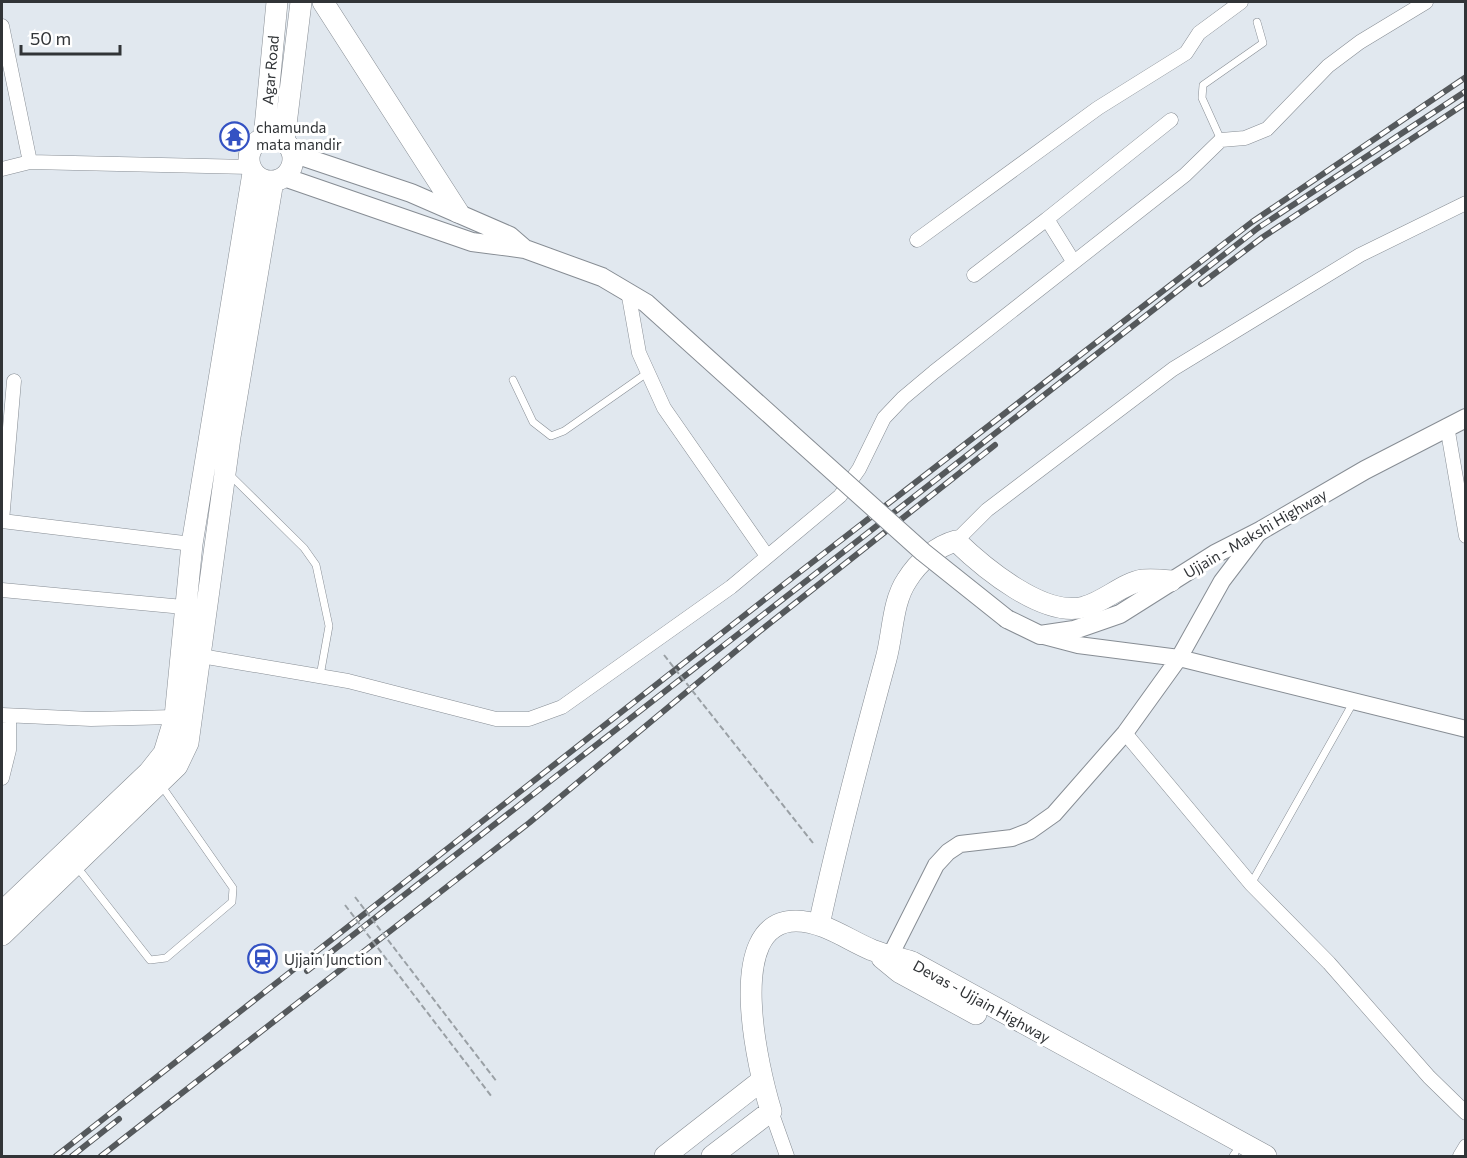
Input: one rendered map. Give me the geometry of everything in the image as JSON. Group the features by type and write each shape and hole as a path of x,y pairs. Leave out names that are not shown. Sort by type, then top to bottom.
{"main road":[{"name":"Agar Road","path":"197,608 226,471 279,179 291,168 280,144 277,2"},
{"path":"301,2 280,144 458,212 510,236 525,249"},
{"path":"323,2 458,212"},
{"name":"Agar Road","path":"197,608 192,544 252,170 249,160 253,147 280,144"},
{"path":"252,170 266,181 279,179 472,242 525,249 602,277 628,291 646,303 923,552 1007,619 1040,635"},
{"name":"Ujjain - Makshi Highway","path":"1040,635 1074,630 1120,614 1215,554 1260,531 1365,470 1466,418"},
{"path":"819,925 840,829 901,594 907,580 941,545 956,541 999,575 1049,607 1070,610 1085,607 1141,580 1171,581"},
{"path":"2,912 70,856 155,778 177,766 188,743 201,656 197,608"},
{"path":"155,778 175,717 197,608"},
{"path":"2,935 70,856"},
{"path":"712,1156 771,1111 761,1081 753,1038 750,1000 754,963 761,943 770,929 782,923 795,921 819,925 883,956"},
{"name":"Devas - Ujjain Highway","path":"883,956 899,972 1236,1155"},
{"name":"Devas - Ujjain Highway","path":"883,956 912,962 1266,1156"},
{"path":"665,1156 761,1081"}],"street":[{"path":"917,240 1098,108 1186,53 1199,33 1241,2"},
{"path":"201,656 320,676 496,718 529,719 562,707 731,587 840,496 859,469 884,418 903,398 1073,261 1185,175 1221,140 1245,138 1267,129 1328,66 1360,42 1426,2"},
{"path":"2,26 30,162"},
{"path":"974,275 1171,120"},
{"path":"2,169 30,162 252,170"},
{"path":"956,541 987,510 1173,369 1360,255 1466,203"},
{"path":"1047,219 1073,261"},
{"path":"628,291 639,353 664,408 767,556"},
{"path":"14,381 2,521 192,544"},
{"path":"1447,426 1466,536"},
{"path":"883,956 936,866 948,852 960,844 1012,838 1030,831 1054,813 1125,733 1179,658 1222,581 1260,531"},
{"path":"2,590 197,608"},
{"path":"1040,635 1078,645 1179,658 1466,729"},
{"path":"2,778 9,750 5,715 91,719 175,717"},
{"path":"1125,733 1251,884 1329,963 1429,1077 1466,1113"},
{"path":"771,1111 787,1156"},
{"path":"1460,1156 1466,1146"}],"lane":[{"path":"1221,140 1202,98 1203,85 1263,43 1257,22"},
{"path":"513,380 532,422 551,436 564,431 647,373"},
{"path":"226,471 304,548 316,565 329,626 320,676"},
{"path":"1251,884 1346,721 1354,701"},
{"path":"70,856 150,960 166,958 232,902 233,888 155,778"}],"path":[{"path":"664,656 813,843"},
{"path":"355,897 497,1082"},
{"path":"345,905 492,1097"}],"railway":[{"path":"56,1156 792,578 1252,222 1466,77"},
{"path":"307,971 1258,228 1466,91"},
{"path":"1201,284 1263,237 1466,103"},
{"path":"101,1156 529,823 760,631 995,445"},
{"path":"72,1156 119,1119"}],"place":[{"name":"chamunda mata mandir","path":"235,136"},
{"name":"Ujjain Junction","path":"263,959"}]}
